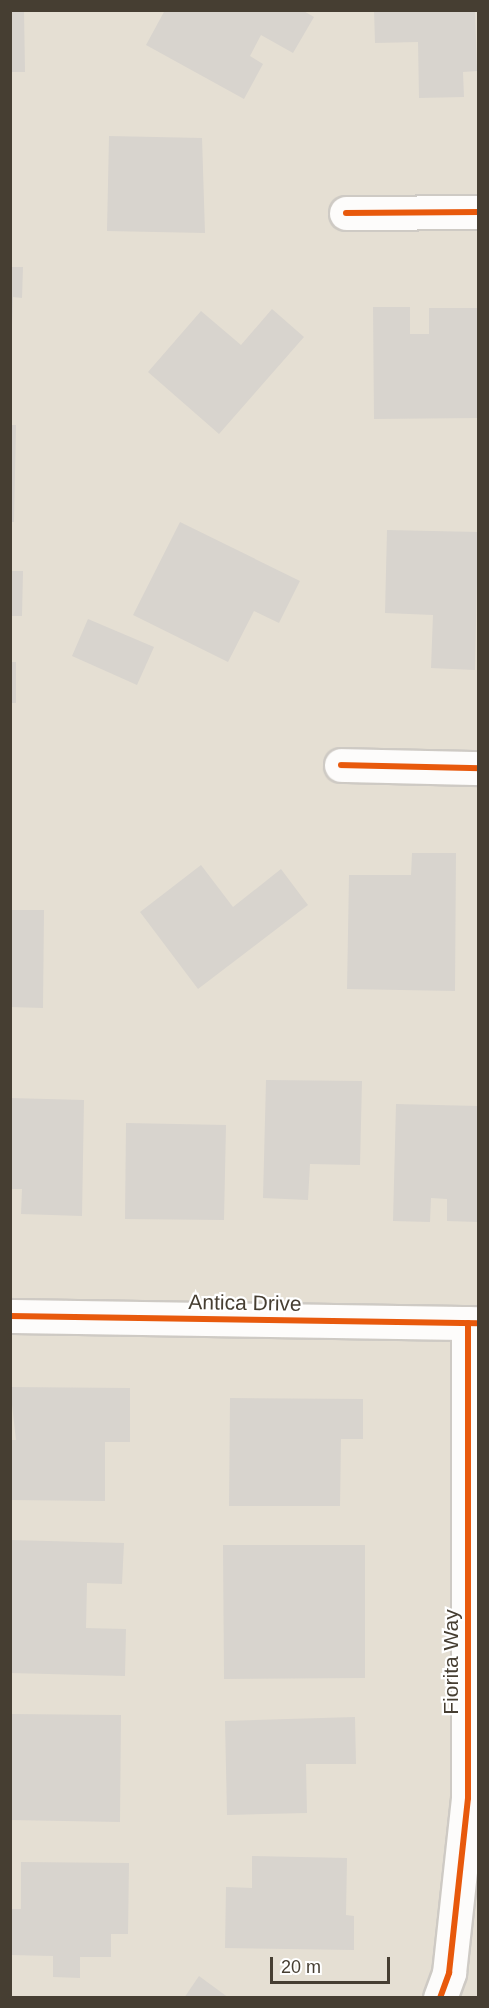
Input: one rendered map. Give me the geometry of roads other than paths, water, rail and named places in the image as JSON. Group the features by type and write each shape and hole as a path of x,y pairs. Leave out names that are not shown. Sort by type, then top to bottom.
{"street":[{"path":"346,213 478,212"},
{"path":"341,765 478,768"},
{"name":"Antica Drive","path":"10,1316 473,1323"},
{"name":"Fiorita Way","path":"440,1998 449,1973 468,1798 473,1323"}]}
